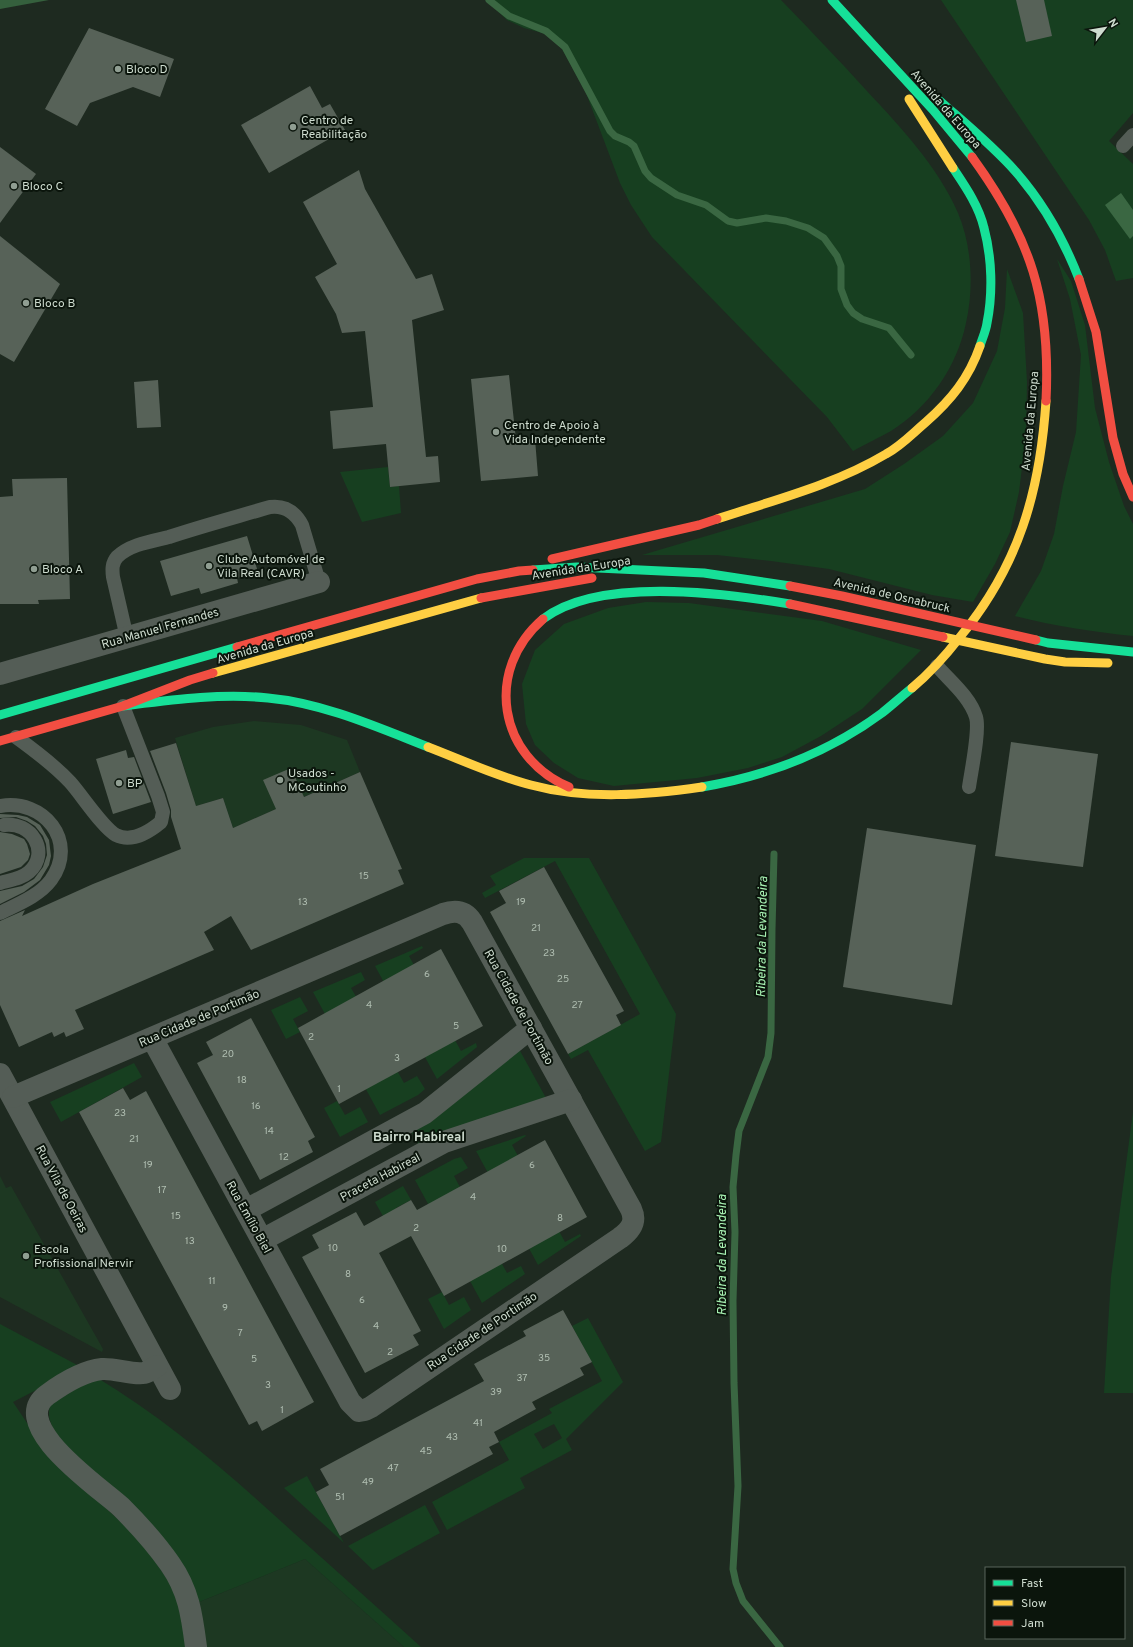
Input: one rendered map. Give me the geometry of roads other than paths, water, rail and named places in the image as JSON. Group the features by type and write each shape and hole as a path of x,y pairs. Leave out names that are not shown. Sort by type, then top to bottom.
{"main road":[{"name":"Avenida da Europa","path":"606,793 650,793 718,784 770,772 823,750 863,726 901,698 937,666 960,638 991,593 1009,562 1022,530 1035,482 1042,439 1047,376 1045,332 1039,293 1029,258 1016,228 1003,204 988,179 970,154 874,44 832,0"},
{"path":"874,44 989,145 1024,182 1046,215 1068,255 1081,285 1096,332 1110,425 1118,456 1133,497"},
{"path":"478,579 561,556 700,525 839,479 887,454 901,444 936,414 959,389 976,361 987,324 990,268 984,227 969,192 963,182 874,44"},
{"name":"Avenida da Europa","path":"0,715 478,579 519,571 558,567 598,567 644,570"},
{"name":"Avenida da Europa","path":"0,741 122,706 190,680 453,605 522,589 644,570"},
{"name":"Avenida de Osnabruck","path":"644,570 704,573 770,582 842,596 1048,644 1133,652"},
{"path":"606,793 576,789 561,784 548,777 535,767 515,739 508,721 505,703 511,667 529,634 546,617 556,611 574,603 592,598 629,592 705,594 746,598 816,609 872,620 1045,659 1065,662 1120,663"},
{"path":"122,706 173,699 213,697 249,697 289,701 341,714 513,780 537,787 578,793 606,793"}],"street":[{"name":"Rua Manuel Fernandes","path":"0,674 319,582"},
{"name":"Rua Cidade de Portimão","path":"13,1097 443,914 454,911 463,913 471,920 631,1209 634,1219 630,1229 620,1238 366,1410 356,1410 347,1396"},
{"path":"246,1210 425,1113 531,1028"},
{"name":"Rua Emílio Biel","path":"152,1038 347,1396"},
{"name":"Rua Vila de Oeiras","path":"0,1074 170,1389"},
{"name":"Praceta Habireal","path":"262,1240 444,1142 570,1100"},
{"path":"157,1366 143,1373 106,1369 89,1372 46,1395 39,1403 37,1416 42,1429 53,1448 135,1521 170,1564 183,1585 187,1598 196,1647"}],"lane":[{"path":"1123,146 1133,135"},
{"path":"127,638 113,577 113,562 134,547 203,526 270,507 278,506 285,508 299,518 319,582"},
{"path":"937,666 969,704 976,719 970,787"},
{"path":"16,737 36,752 69,781 111,831 116,835 127,837 138,836 150,831 161,822 163,812 122,706"},
{"path":"0,806 24,806 42,815 56,831 61,847 57,870 44,887 35,894 0,913"},
{"path":"0,883 19,878 31,870 37,859 38,852 35,839 25,828 13,824 4,825"}],"waterway":[{"name":"Ribeira da Levandeira","path":"489,0 509,16 546,31 565,47 610,131 615,136 629,142 634,146 645,171 651,178 677,195 706,205 728,221 737,223 766,218 786,221 808,228 824,238 837,256 841,266 841,289 847,305 853,313 862,319 889,328 911,355"},
{"name":"Ribeira da Levandeira","path":"774,854 771,1033 768,1057 739,1131 733,1187 735,1232 733,1301 734,1383 738,1486 733,1569 736,1583 743,1601 780,1647"}],"place":[{"name":"Bloco D","path":"118,69"},
{"name":"Centro de Reabilitação","path":"293,127"},
{"name":"Bloco C","path":"14,186"},
{"name":"Bloco B","path":"26,303"},
{"name":"Centro de Apoio à Vida Independente","path":"496,432"},
{"name":"Clube Automóvel de Vila Real (CAVR)","path":"209,566"},
{"name":"Bloco A","path":"34,569"},
{"name":"Usados - MCoutinho","path":"280,780"},
{"name":"BP","path":"119,783"},
{"name":"Escola Profissional Nervir","path":"26,1256"}],"district":[{"name":"Bairro Habireal","path":"419,1136"}]}
